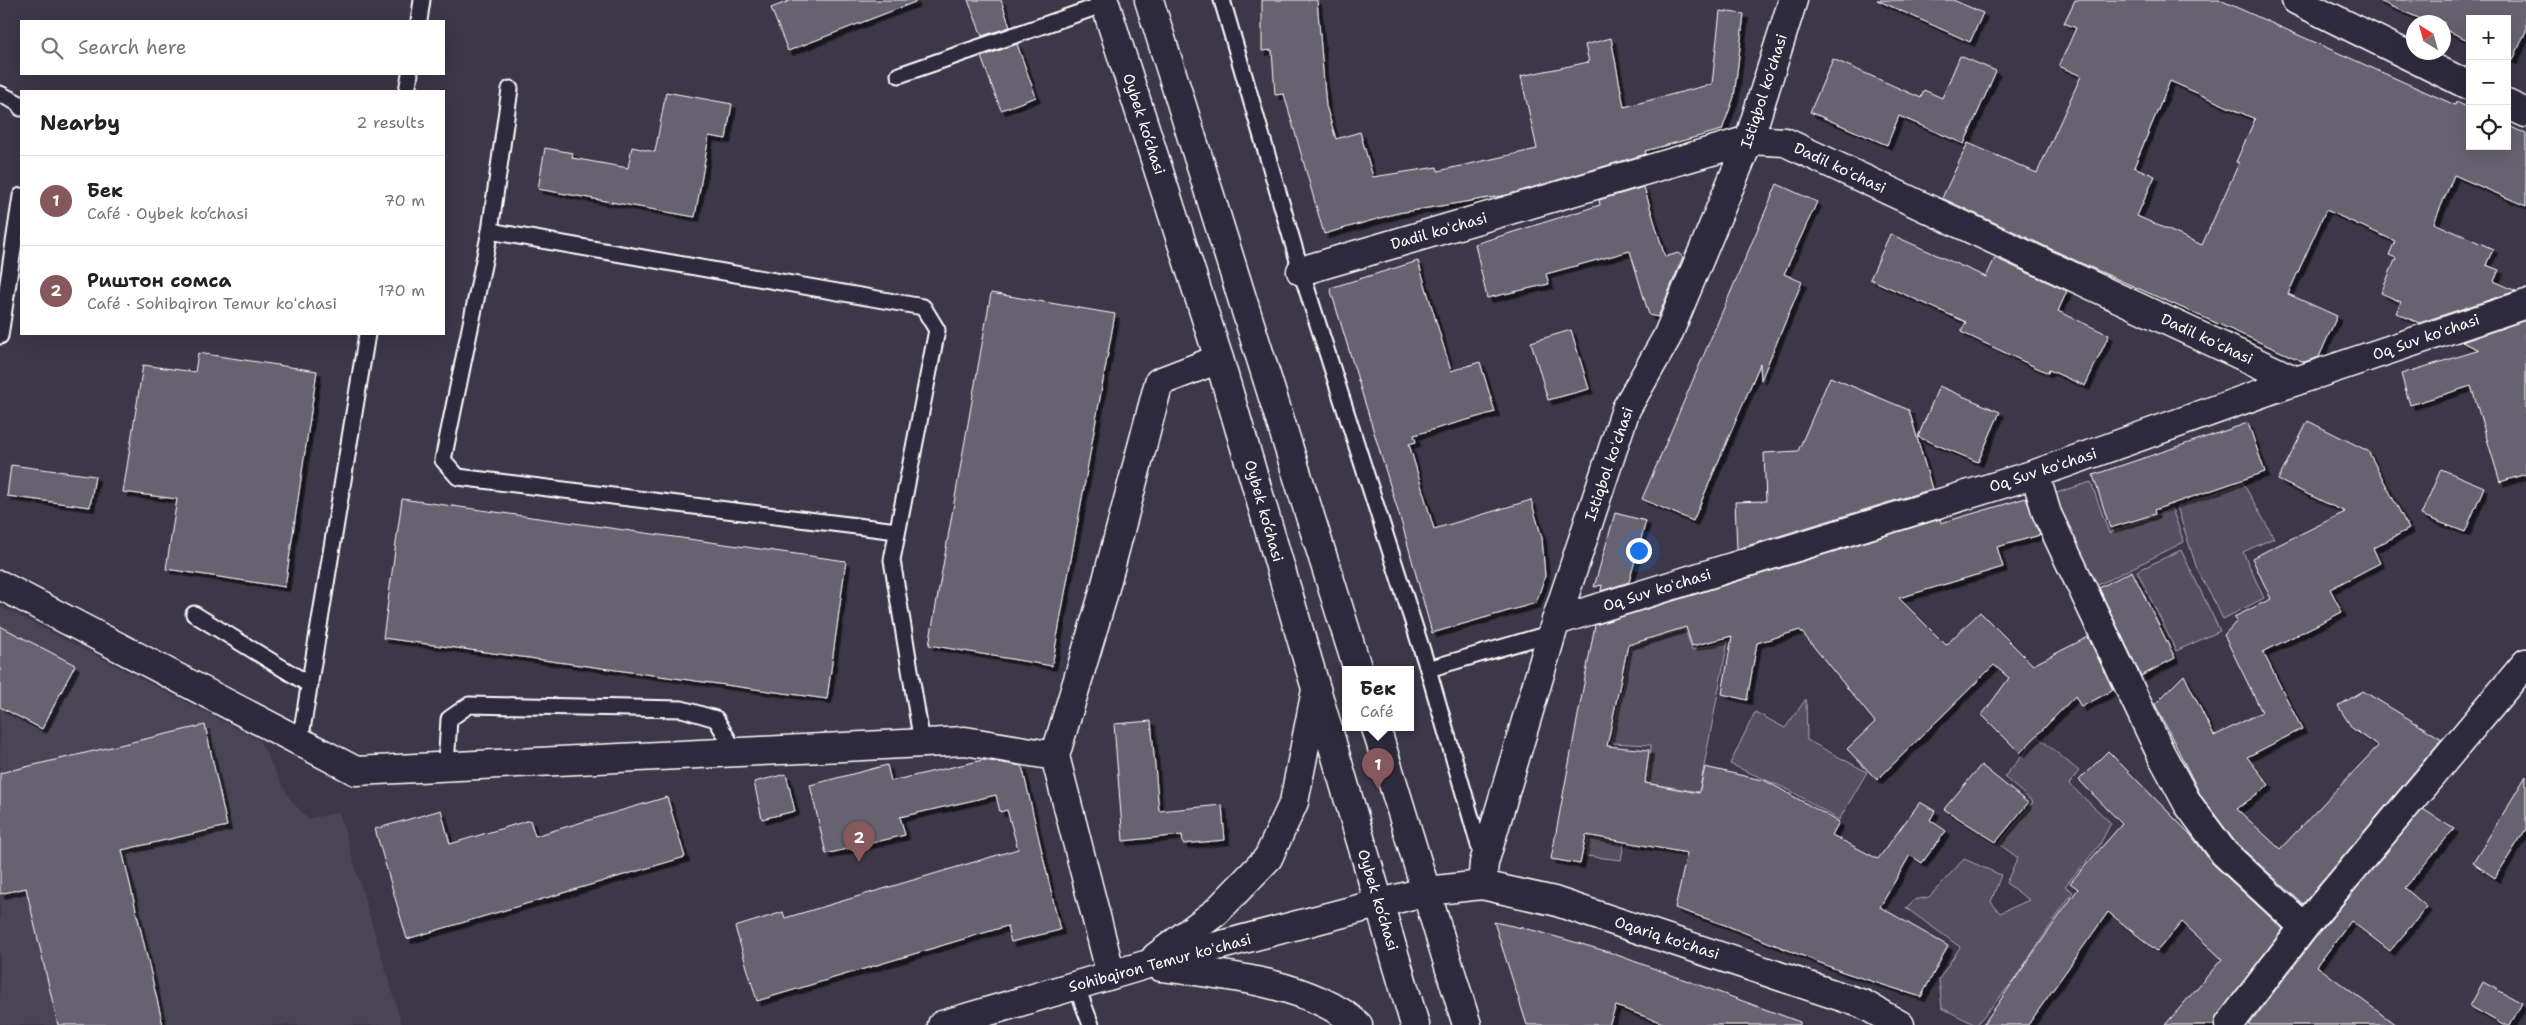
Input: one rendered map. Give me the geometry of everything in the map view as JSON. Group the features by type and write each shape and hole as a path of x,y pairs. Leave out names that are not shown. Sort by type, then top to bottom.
{"street":[{"path":"1149,0 1357,666"},
{"name":"Istiqbol koʻchasi","path":"1483,874 1554,627 1626,409 1667,337 1749,140 1793,0"},
{"path":"2296,0 2466,84"},
{"name":"Oybek ko‘chasi","path":"1105,2 1219,358 1416,1025"},
{"path":"2509,105 2526,114"},
{"name":"Dadil koʻchasi","path":"1301,272 1749,140 1785,142 2296,381"},
{"name":"Oq Suv koʻchasi","path":"1554,627 2035,474 2296,381 2526,304"},
{"path":"1111,975 1055,756 1102,599 1159,382 1219,358"},
{"path":"2035,474 2051,523 2161,754 2188,804 2224,853 2304,927"},
{"path":"0,585 356,771 965,741 1055,756"},
{"path":"2229,1025 2304,927 2482,718 2526,663"},
{"path":"1145,965 1216,912 1268,858 1294,802 1316,690"},
{"path":"1377,731 1467,1025"},
{"name":"Oqariq ko'chasi","path":"1427,891 1483,874 1554,901 1864,1004 1900,1025"},
{"name":"Sohibqiron Temur koʻchasi","path":"942,1025 1145,965 1380,905 1427,891"},
{"path":"1145,965 1229,974 1297,991 1349,1017 1358,1025"}],"lane":[{"path":"419,20 422,0"},
{"path":"1222,0 1301,272 1428,669 1483,874"},
{"path":"899,75 1105,2"},
{"path":"407,90 410,75"},
{"path":"510,89 490,231 443,460 458,477 897,531"},
{"path":"0,94 18,103 20,106"},
{"path":"0,336 20,203"},
{"path":"490,231 923,307 937,330 892,560 922,744"},
{"path":"300,742 368,335"},
{"path":"194,614 310,685"},
{"path":"1428,669 1554,627"},
{"path":"446,766 449,718 469,705 682,709 716,719 736,752"},
{"path":"1076,985 1091,1025"}],"shaded area":[{"path":"2091,482 2109,533 2172,509 2184,542 2094,587 2053,494"},
{"path":"2243,483 2274,538 2243,552 2264,598 2223,619 2197,569 2177,507"},
{"path":"2181,550 2220,631 2176,651 2137,571"},
{"path":"0,606 259,740 290,799 308,819 339,812 402,1025 0,1025"},
{"path":"1685,629 1692,650 1728,641 1699,792 1635,781 1621,860 1586,856 1593,802 1616,780 1648,781 1651,745 1611,743 1631,646"},
{"path":"1806,699 1807,740 1867,772 1839,820 1791,791 1730,764 1755,712 1785,728"},
{"path":"2038,737 2079,771 2069,784 2111,823 2099,846 2065,886 2073,892 2014,980 1976,1025 1942,1008 1939,979 1960,947 1906,908 1914,900 1929,897 1964,859 2001,875 1991,902 2000,913 2029,900 2006,883 2018,858 1999,844 2033,802 2004,777"}],"building":[{"path":"792,0 915,0 915,2 788,51 771,8"},
{"path":"968,0 1001,0 1010,27 982,36"},
{"path":"1262,0 1317,0 1326,106 1336,139 1360,132 1373,177 1437,167 1438,171 1537,149 1521,76 1589,62 1585,45 1611,38 1624,107 1712,84 1720,11 1744,14 1734,97 1722,130 1645,151 1646,154 1507,195 1398,213 1324,234 1284,94 1275,95 1272,50 1262,51"},
{"path":"1877,0 1953,0 1983,13 1970,42"},
{"path":"2075,0 2220,0 2455,105 2456,102 2466,106 2466,150 2511,150 2511,127 2526,134 2526,206 2454,175 2434,223 2493,249 2486,265 2499,270 2494,281 2516,291 2419,323 2396,313 2401,302 2381,293 2396,258 2389,255 2395,241 2326,210 2288,294 2337,316 2319,357 2304,362 2081,263 1942,198 1968,143 2037,173 2081,76 2059,66 2076,28 2064,23","holes":["2170,81 2255,119 2236,162 2239,163 2202,245 2137,216 2155,176 2134,167"]},
{"path":"2377,0 2526,0 2526,31 2513,60 2511,59 2511,15 2466,15 2466,39 2451,32 2451,15 2412,15"},
{"path":"1017,44 1036,97 1001,110 981,57"},
{"path":"1960,56 1996,71 1964,144 1899,116 1887,145 1810,112 1833,59 1921,98 1924,90 1942,98"},
{"path":"666,92 732,104 726,139 709,136 695,217 538,189 545,148 573,153 572,158 628,168 632,147 655,152"},
{"path":"1777,184 1817,202 1784,274 1802,282 1761,380 1760,364 1693,521 1642,499"},
{"path":"1644,187 1665,257 1678,253 1683,257 1658,317 1649,315 1630,251 1546,274 1549,284 1487,298 1475,244 1600,205 1599,200"},
{"path":"1890,234 1986,277 1995,258 2067,291 2058,311 2109,335 2085,386 2049,370 2048,373 1961,332 1966,322 1870,279"},
{"path":"1418,261 1451,371 1480,362 1495,412 1414,435 1416,442 1409,444 1434,529 1531,500 1542,538 1545,576 1536,603 1432,633 1404,531 1330,288"},
{"path":"991,293 1115,314 1052,666 929,645"},
{"path":"2526,320 2526,474 2500,482 2471,386 2410,405 2401,374 2480,350 2462,342"},
{"path":"1571,330 1589,389 1548,400 1531,342"},
{"path":"198,353 317,371 285,587 166,569 177,499 123,492 143,365 195,372"},
{"path":"1830,377 1909,410 1932,489 1737,549 1735,502 1766,501 1764,453 1798,451"},
{"path":"1939,386 2000,412 1978,462 1918,437"},
{"path":"2308,421 2368,451 2409,529 2373,548 2380,563 2330,589 2342,612 2263,652 2302,729 2247,757 2269,785 2237,809 2280,849 2378,746 2352,728 2338,706 2363,691 2442,739 2303,904 2236,843 2201,796 2155,704 2184,675 2214,736 2262,712 2224,635 2237,621 2234,617 2271,599 2252,558 2345,512 2278,480"},
{"path":"2248,423 2265,472 2154,510 2155,514 2110,528 2093,475"},
{"path":"11,465 95,476 90,507 7,496"},
{"path":"2441,469 2484,487 2465,532 2421,515"},
{"path":"2026,498 2040,535 1997,547 2003,567 1899,598 1946,645 1980,612 2033,665 2088,637 2113,690 2081,707 2075,696 2020,753 1982,715 2009,678 1994,665 1877,780 1847,749 1875,722 1800,630 1757,643 1747,700 1722,694 1732,636 1692,646 1686,627 1628,645 1607,746 1649,750 1645,783 1699,793 1705,767 1766,781 1839,822 1832,835 1878,859 1920,802 1935,811 1930,820 1946,831 1922,863 1910,855 1880,907 1948,946 1921,997 1843,972 1725,925 1675,908 1687,853 1586,835 1580,864 1551,859 1595,625 1940,519 1941,523"},
{"path":"402,499 846,561 827,699 383,638"},
{"path":"1615,513 1646,521 1629,582 1601,591 1602,585 1594,587"},
{"path":"2132,571 2175,658 2141,676 2099,588"},
{"path":"0,626 75,665 42,729 0,707"},
{"path":"1151,721 1159,811 1222,805 1225,840 1183,844 1182,835 1123,841 1114,724"},
{"path":"205,725 227,826 122,850 163,1025 58,1025 26,888 0,894 0,773"},
{"path":"2108,751 2190,834 2213,864 2283,929 2217,1016 2214,1025 2165,1025 2222,959 2182,922 2157,951 2108,912 2028,1025 1983,1025 2078,889 2070,883 2122,824 2079,780"},
{"path":"983,760 1022,766 1060,930 1011,942 1007,926 757,1001 735,927 783,912 785,918 1018,849 1007,810 1000,812 996,795 900,817 905,835 826,854 810,785 887,765 891,781"},
{"path":"1981,765 2028,803 1996,842 1944,809"},
{"path":"786,774 795,811 762,819 754,782"},
{"path":"2526,776 2526,829 2495,878 2473,863"},
{"path":"667,797 685,857 407,939 375,829 441,810 450,844 530,820 535,836"},
{"path":"2423,809 2454,829 2405,888 2427,907 2390,951 2351,921 2317,966 2396,1025 2249,1025 2316,937"},
{"path":"1494,922 1536,931 1609,952 1800,1022 1800,1025 1668,1025 1616,1006 1609,1025 1527,1025"},
{"path":"2483,982 2522,1003 2510,1025 2503,1025 2470,1006"}],"place":[{"name":"Бек","path":"1378,789"},
{"name":"Риштон сомса","path":"859,862"}]}
